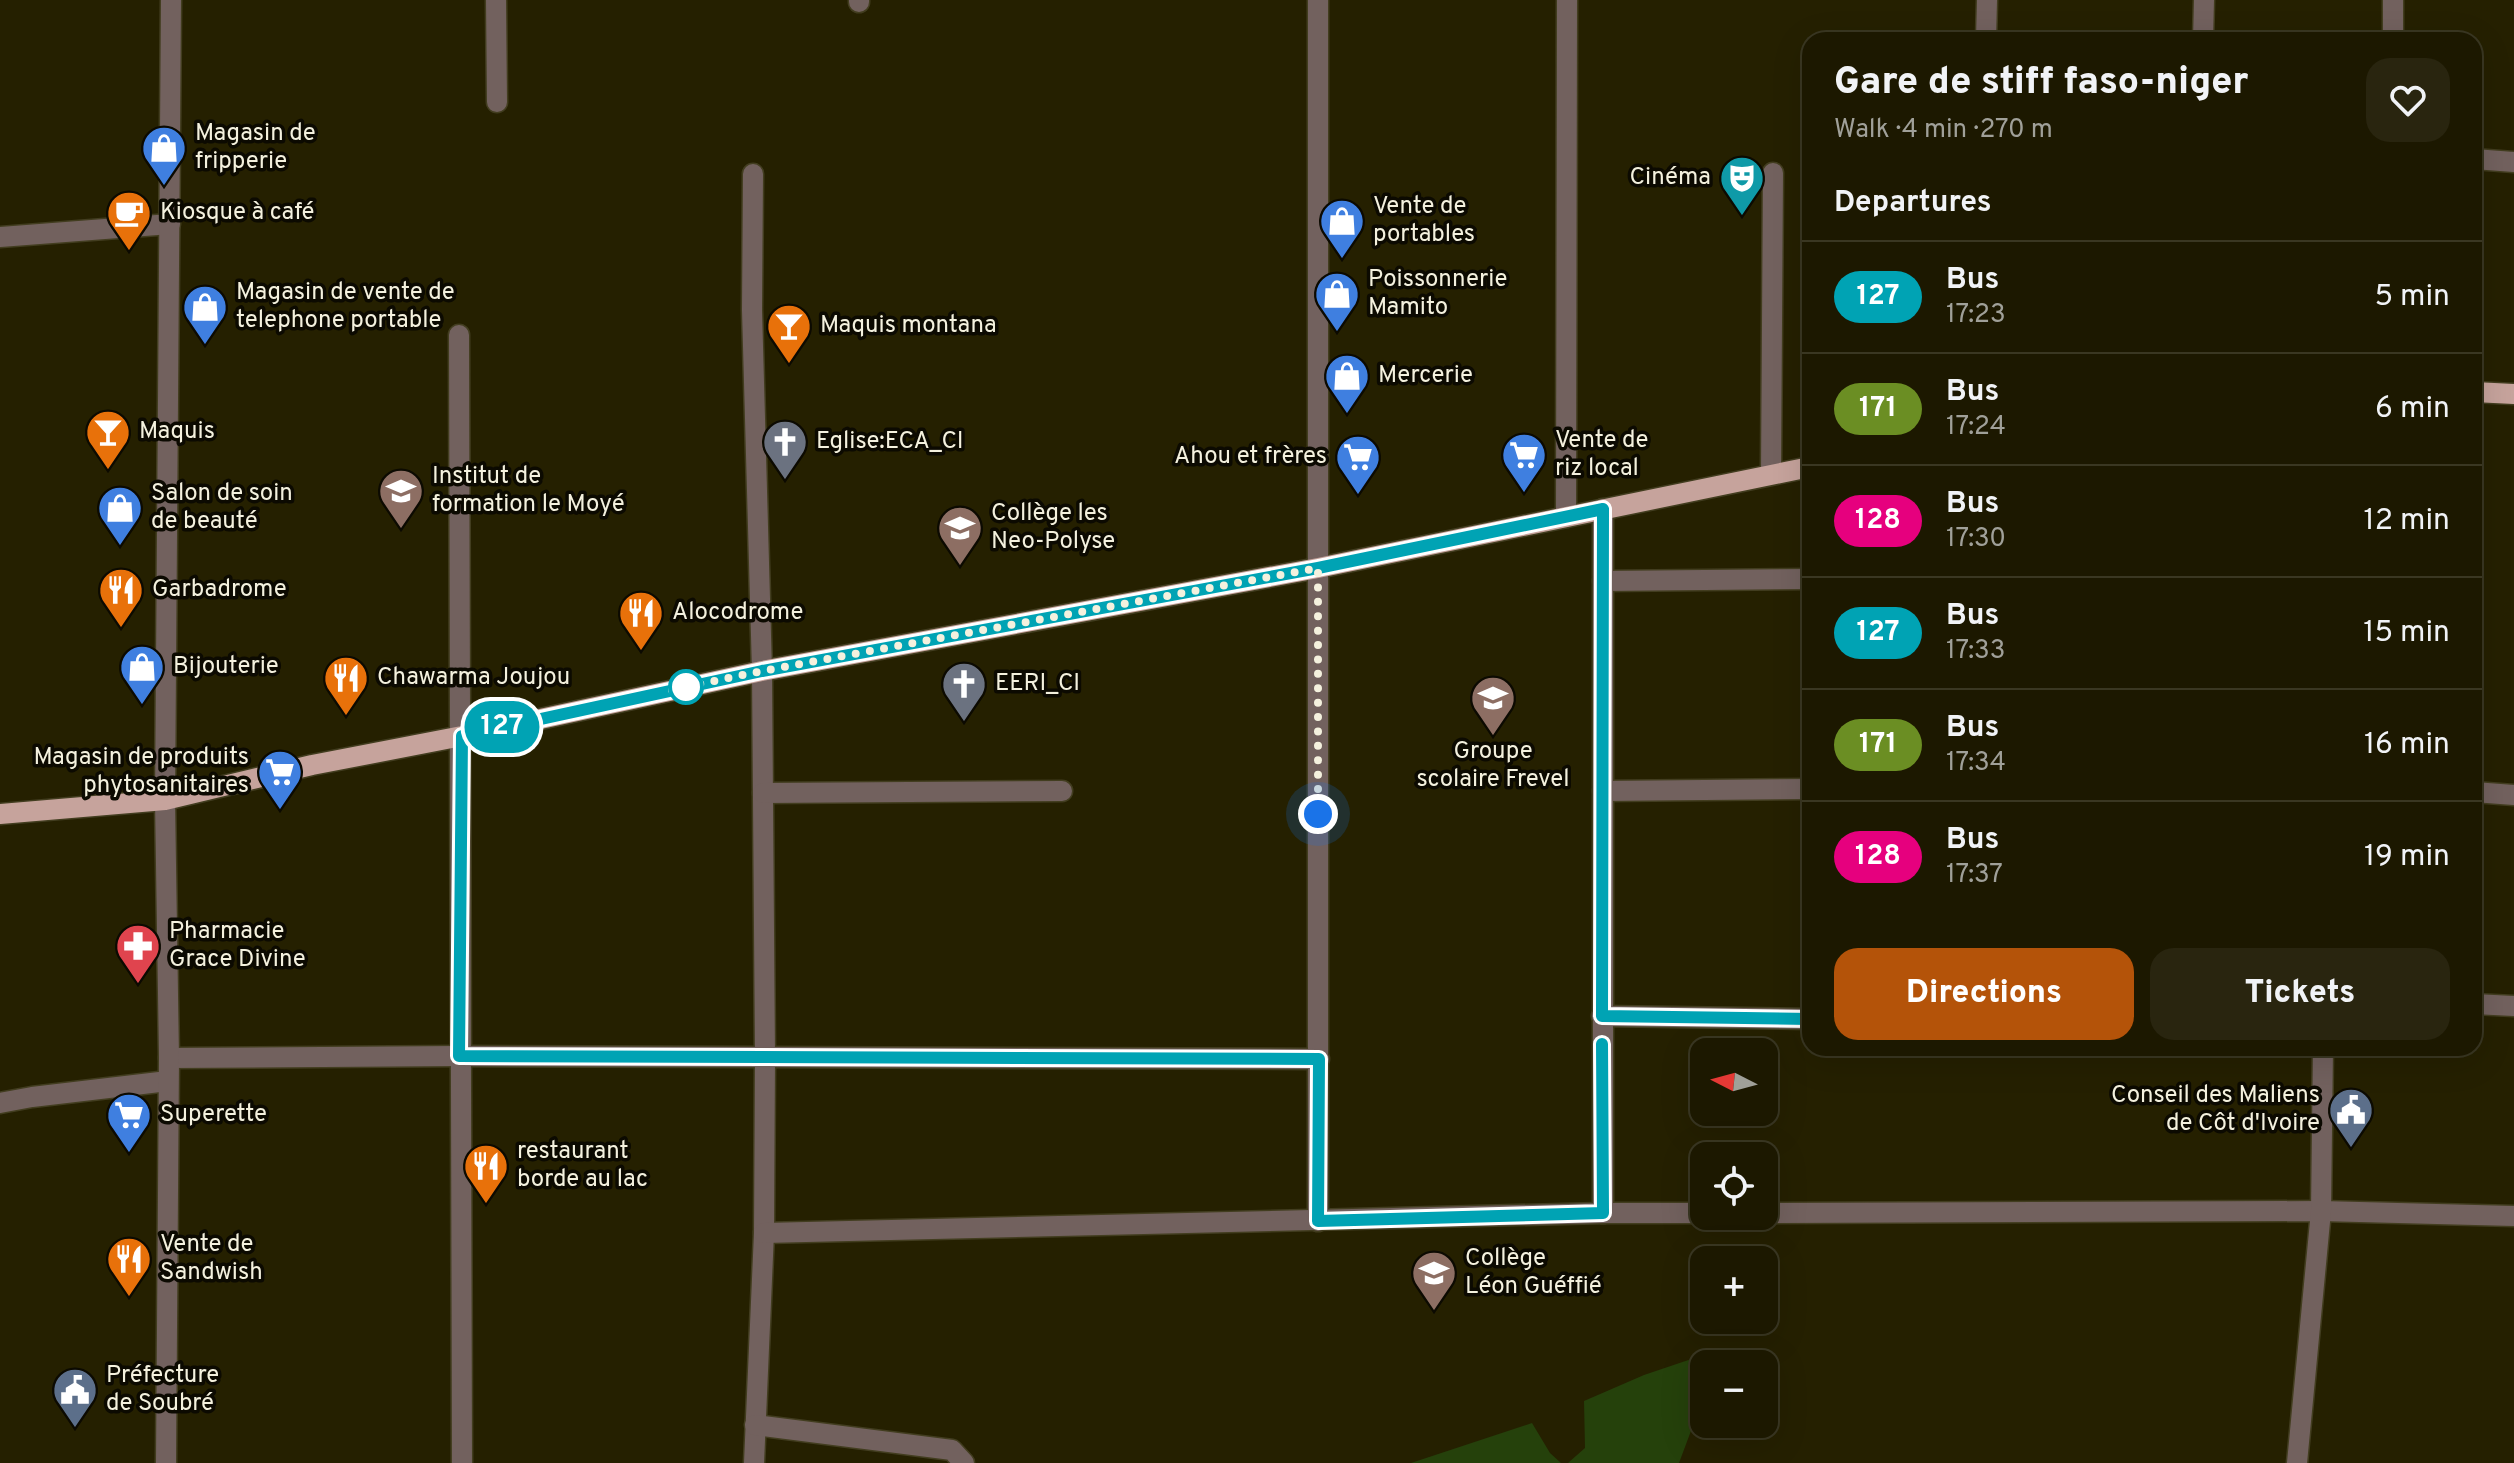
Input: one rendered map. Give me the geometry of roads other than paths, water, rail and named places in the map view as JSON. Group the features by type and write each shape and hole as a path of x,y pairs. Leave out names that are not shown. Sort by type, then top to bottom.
{"main road":[{"path":"2482,392 2514,394"},
{"path":"0,814 165,800 312,765 762,671 1318,568 1802,468"}],"street":[{"path":"166,1463 169,1058 165,800 171,0"},
{"path":"496,0 497,102"},
{"path":"1318,0 1318,1221"},
{"path":"1566,517 1567,0"},
{"path":"1986,32 1987,0"},
{"path":"2203,32 2204,0"},
{"path":"2393,0 2393,32"},
{"path":"2482,160 2514,162"},
{"path":"1771,474 1773,173"},
{"path":"753,174 752,310 762,671 765,1057 764,1233 754,1463"},
{"path":"0,237 170,224"},
{"path":"459,335 462,1463"},
{"path":"1603,509 1603,1213"},
{"path":"1603,581 1802,579"},
{"path":"1603,791 1802,789"},
{"path":"763,793 1062,791"},
{"path":"2482,793 2514,795"},
{"path":"2482,1004 2514,1006"},
{"path":"1602,1016 1802,1019"},
{"path":"2297,1463 2321,1211 2323,1056"},
{"path":"169,1058 1319,1059"},
{"path":"0,1103 168,1081"},
{"path":"1778,1213 2321,1211 2514,1216"},
{"path":"764,1233 1690,1213"},
{"path":"755,1425 952,1450 964,1463"}],"place":[{"name":"Magasin de fripperie","path":"164,187"},
{"name":"Cinéma","path":"1742,217"},
{"name":"Kiosque à café","path":"129,252"},
{"name":"Vente de portables","path":"1342,260"},
{"name":"Poissonnerie Mamito","path":"1337,333"},
{"name":"Magasin de vente de telephone portable","path":"205,346"},
{"name":"Maquis montana","path":"789,365"},
{"name":"Mercerie","path":"1347,415"},
{"name":"Maquis","path":"108,471"},
{"name":"Eglise:ECA_CI","path":"785,481"},
{"name":"Vente de riz local","path":"1524,494"},
{"name":"Ahou et frères","path":"1358,496"},
{"name":"Institut de formation le Moyé","path":"401,530"},
{"name":"Salon de soin de beauté","path":"120,547"},
{"name":"Collège les Neo-Polyse","path":"960,567"},
{"name":"Garbadrome","path":"121,629"},
{"name":"Alocodrome","path":"641,652"},
{"name":"Bijouterie","path":"142,706"},
{"name":"Chawarma Joujou","path":"346,717"},
{"name":"EERI_CI","path":"964,723"},
{"name":"Groupe scolaire Frevel","path":"1493,737"},
{"name":"Magasin de produits phytosanitaires","path":"280,811"},
{"name":"Pharmacie Grace Divine","path":"138,985"},
{"name":"Conseil des Maliens de Côt d'Ivoire","path":"2351,1149"},
{"name":"Superette","path":"129,1154"},
{"name":"restaurant borde au lac","path":"486,1205"},
{"name":"Vente de Sandwish","path":"129,1298"},
{"name":"Collège Léon Guéffié","path":"1434,1312"},
{"name":"Préfecture de Soubré","path":"75,1429"}]}
